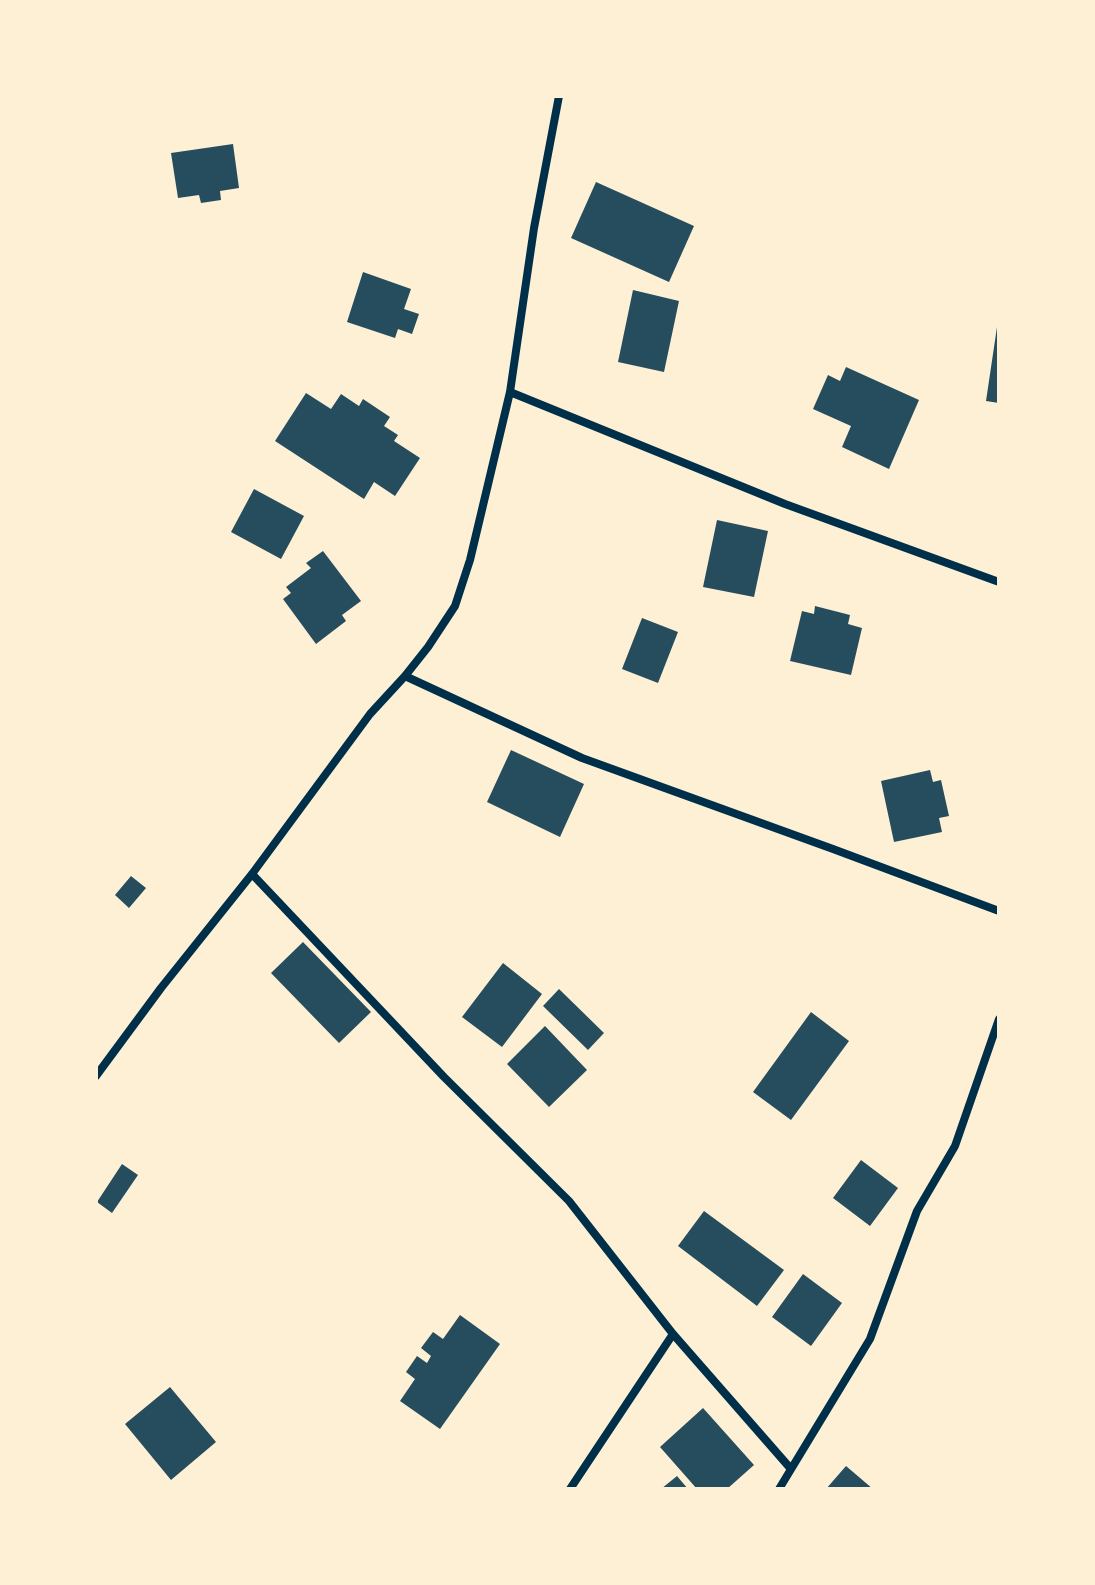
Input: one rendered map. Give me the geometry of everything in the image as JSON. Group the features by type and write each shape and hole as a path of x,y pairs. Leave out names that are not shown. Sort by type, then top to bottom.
{"street":[{"path":"96,1076 252,874 370,714 428,647 455,606 470,560 510,392 534,228 559,96"},
{"path":"510,392 785,504 999,582"},
{"path":"405,676 582,758 999,911"},
{"path":"252,874 444,1077 569,1201 673,1334 791,1469"},
{"path":"779,1489 870,1339 917,1211 955,1146 999,1019"},
{"path":"570,1489 673,1334"}],"building":[{"path":"233,144 239,188 220,191 221,200 201,203 199,195 178,198 171,153"},
{"path":"596,182 694,226 669,282 571,238"},
{"path":"363,272 411,289 404,309 419,314 412,334 398,329 395,338 347,322"},
{"path":"633,290 679,301 664,372 618,362"},
{"path":"999,327 999,403 986,401"},
{"path":"846,367 919,400 889,469 842,447 851,426 813,409 828,375 840,381"},
{"path":"306,393 331,409 341,394 359,406 363,399 390,417 384,426 398,435 394,441 420,458 395,496 374,482 364,499 275,441"},
{"path":"254,489 304,516 281,559 231,532"},
{"path":"717,520 768,531 754,597 703,587"},
{"path":"323,551 361,601 342,615 346,621 316,644 283,599 291,593 286,587 311,568 306,563"},
{"path":"815,606 850,615 848,624 862,628 851,675 790,661 802,611 814,614"},
{"path":"642,618 678,632 658,683 622,669"},
{"path":"511,750 584,784 560,837 487,802"},
{"path":"930,770 933,782 941,780 949,816 939,818 942,832 894,842 881,781"},
{"path":"131,876 146,888 129,908 115,895"},
{"path":"303,942 371,1012 339,1043 271,973"},
{"path":"503,963 542,994 502,1047 462,1017"},
{"path":"559,989 604,1033 588,1050 543,1006"},
{"path":"811,1012 849,1041 791,1120 753,1092"},
{"path":"545,1026 587,1070 549,1107 507,1064"},
{"path":"861,1160 898,1188 870,1226 833,1198"},
{"path":"122,1164 138,1175 112,1213 97,1202"},
{"path":"704,1211 784,1270 757,1306 678,1246"},
{"path":"803,1274 842,1303 811,1346 772,1317"},
{"path":"460,1315 500,1344 440,1429 400,1401 415,1379 406,1372 417,1356 427,1363 431,1356 421,1348 433,1332 443,1339"},
{"path":"170,1387 216,1442 171,1480 125,1424"},
{"path":"703,1408 754,1465 727,1489 697,1489 660,1447"},
{"path":"846,1466 873,1489 826,1489"},
{"path":"677,1476 688,1489 661,1489"}]}
